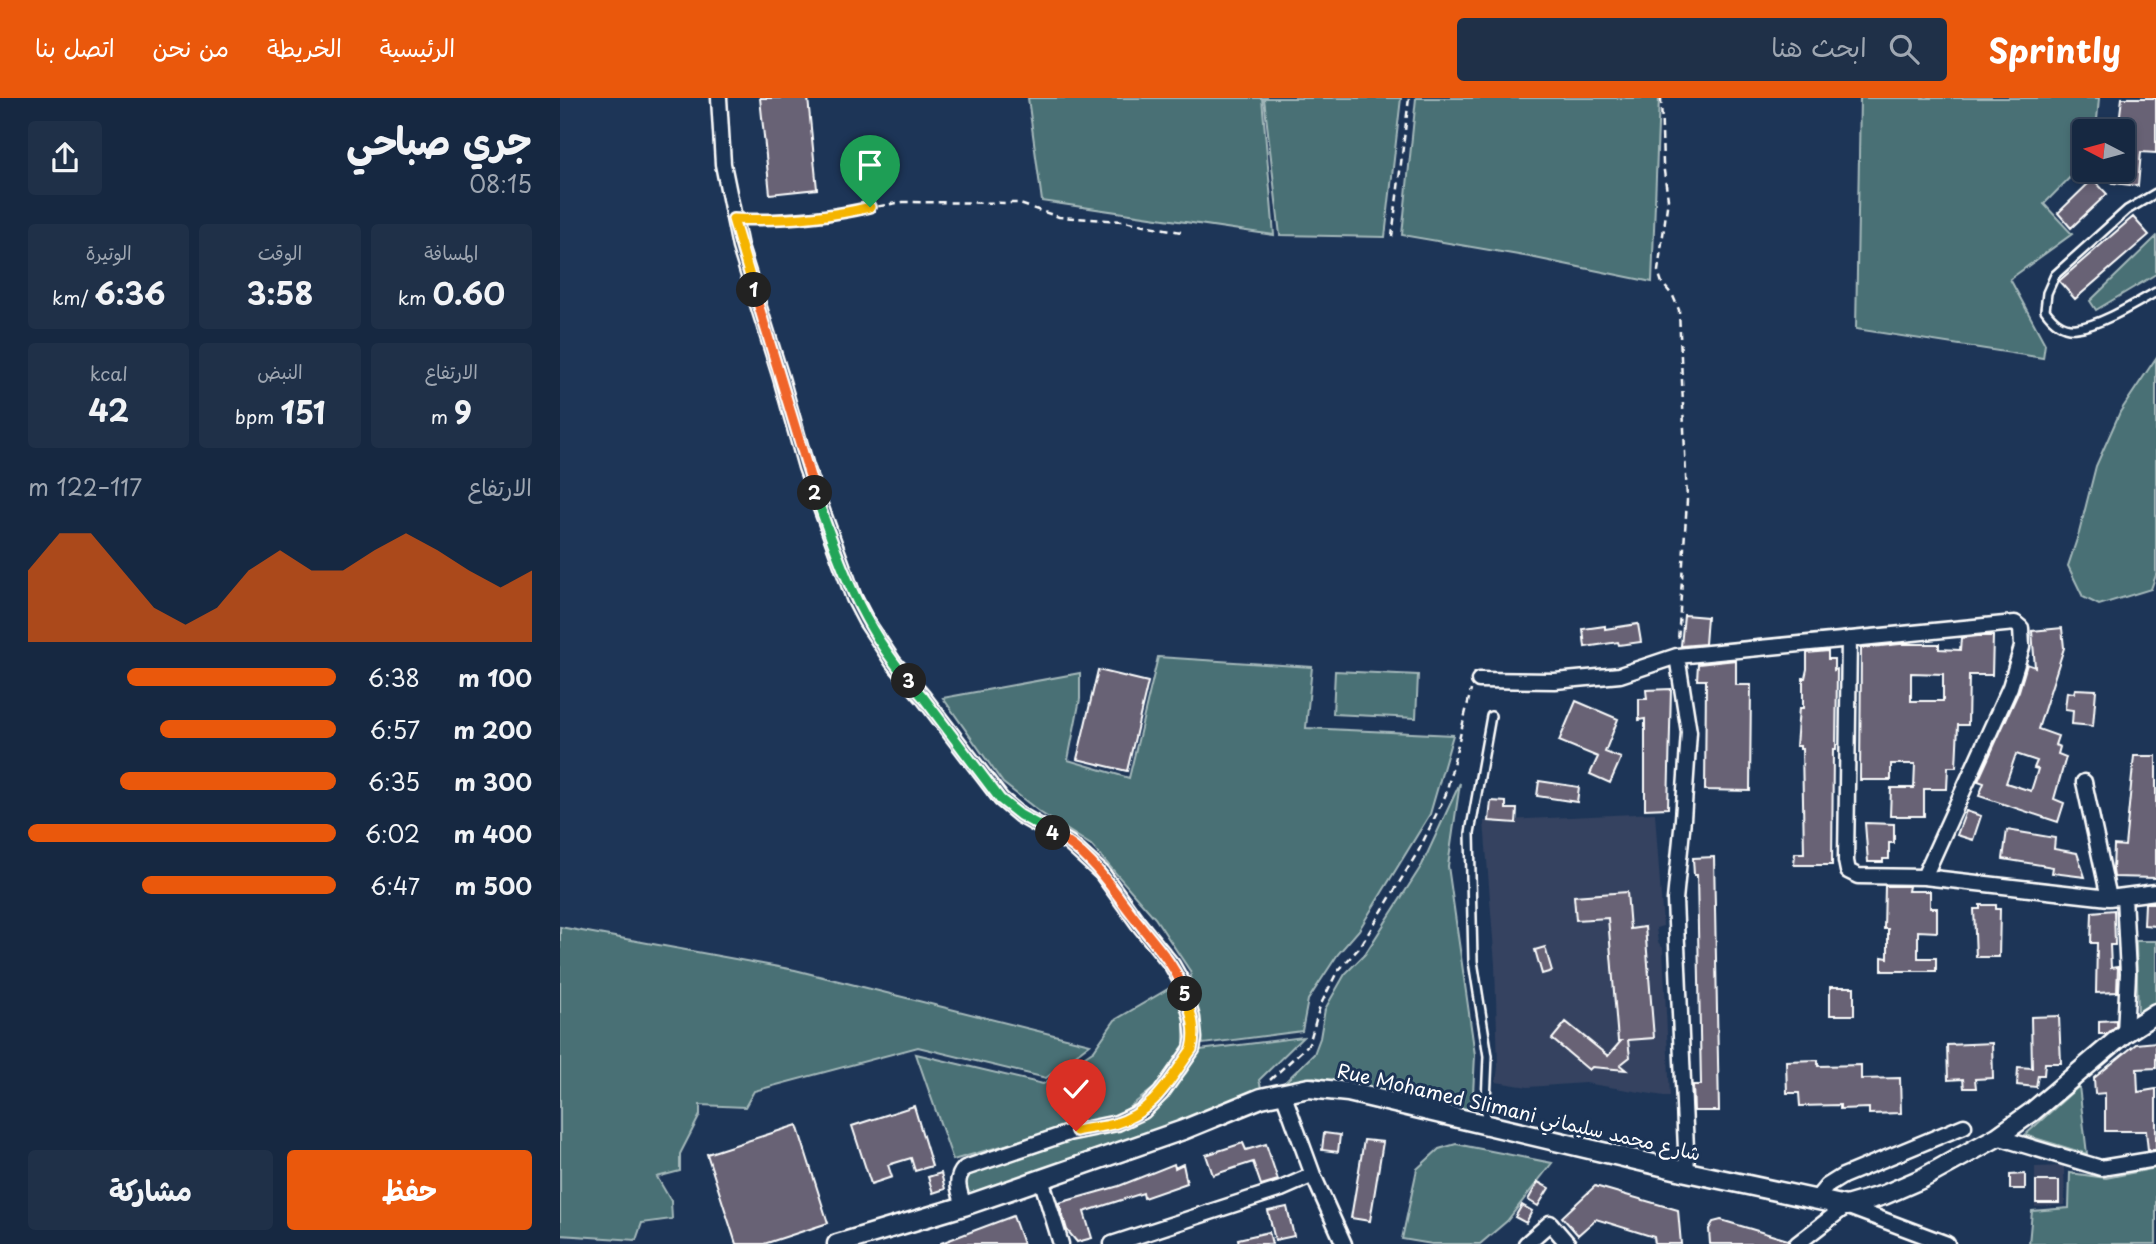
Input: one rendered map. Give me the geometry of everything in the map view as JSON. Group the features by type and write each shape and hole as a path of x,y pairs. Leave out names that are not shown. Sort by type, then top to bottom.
{"street":[{"path":"719,98 723,164 733,219 806,467 844,573 866,621 893,662 1000,799 1020,815 1069,843 1090,859 1102,873 1172,965 1181,981 1192,1018 1192,1049 1161,1093 1143,1111 1117,1123 1068,1133 965,1168 959,1175 958,1183 964,1206"},
{"path":"1479,680 1555,681 1620,675 1677,656 2015,623 2021,628 2022,648 2010,687 1924,877"},
{"path":"1849,639 1848,871 1858,876 1924,877 2117,897 2156,892"},
{"path":"1677,656 1689,732 1675,900 1687,1172"},
{"path":"2084,782 2117,897 2128,973 2125,1032"},
{"path":"1797,1244 1846,1206 1884,1195 1921,1179 1997,1137 2032,1112 2125,1032 2156,1013"},
{"name":"Rue Mohamed Slimani شارع محمد سليماني","path":"838,1244 864,1240 1183,1130 1276,1095 1309,1088 1348,1091 1687,1172 1846,1206"},
{"path":"1276,1095 1344,1244"},
{"path":"1817,1198 1827,1186 1843,1176 1964,1126"},
{"path":"1997,1137 2101,1167 2156,1159"},
{"path":"1112,1244 1281,1189 1313,1175"},
{"path":"1041,1179 1061,1244"},
{"path":"1846,1206 1938,1242"},
{"path":"1526,1244 1550,1223 1568,1244"}],"lane":[{"path":"2156,192 2127,210 2055,275 2047,293 2045,310 2053,322 2074,329 2104,319 2156,292"},
{"path":"1485,1125 1488,1056 1473,961 1470,833 1491,716"}],"path":[{"path":"1392,237 1409,98"},
{"path":"1661,98 1663,164 1668,199 1658,271 1662,283 1673,296 1679,310 1687,500 1677,656"},
{"path":"733,219 777,220 823,216 903,202 1017,203 1059,217 1124,221 1181,232"},
{"path":"1276,1095 1267,1083 1309,1044 1320,1006 1337,972 1360,947 1419,850 1446,794 1471,689 1479,680"}],"shaded area":[{"path":"1655,813 1663,926 1656,928 1658,942 1663,948 1670,1097 1585,1083 1528,1087 1496,1082 1498,1067 1495,965 1484,821"},
{"path":"2064,1166 2065,1205 2035,1207 2035,1167"}],"green space":[{"path":"1028,98 1262,98 1274,235 1042,201"},
{"path":"1264,98 1401,98 1385,237 1280,235"},
{"path":"1416,98 1659,98 1652,282 1402,235"},
{"path":"1860,98 2099,98 2097,119 2072,119 2072,175 2044,204 2072,234 2010,279 2045,344 2043,358 1856,329"},
{"path":"2156,237 2156,274 2096,310 2090,301"},
{"path":"2156,358 2156,575 2151,589 2099,605 2083,597 2068,566 2096,466 2120,412"},
{"path":"1158,657 1312,667 1306,728 1453,735 1430,814 1359,930 1338,954 1308,1000 1302,1031 1203,1044 1190,971 1155,918 1091,845 1041,813 1003,783 943,698 1080,673 1080,699 1068,760 1129,778"},
{"path":"1335,671 1418,675 1416,718 1333,714"},
{"path":"1460,783 1448,866 1475,1055 1472,1114 1366,1087 1314,1077 1281,1086 1314,1054 1325,1009 1345,974 1365,954 1422,865"},
{"path":"560,927 795,970 1090,1044 1046,1078 918,1047 754,1091 745,1107 700,1105 700,1115 680,1154 680,1171 657,1177 671,1201 672,1219 642,1223 636,1240 560,1235"},
{"path":"2136,941 2156,941 2156,1004 2138,1017"},
{"path":"1175,985 1184,1004 1184,1045 1154,1088 1118,1116 1072,1126 953,1160 916,1054 1043,1084 1094,1050 1115,1020"},
{"path":"1303,1037 1259,1080 1262,1091 967,1198 962,1181 965,1175 1077,1136 1144,1119 1186,1073 1200,1050"},
{"path":"2079,1086 2087,1154 2025,1135"},
{"path":"1456,1144 1552,1163 1507,1221 1480,1244 1432,1244 1402,1239 1417,1169 1439,1149"},
{"path":"2156,1168 2156,1244 2029,1244 2032,1211 2069,1208 2070,1173 2106,1178"}],"building":[{"path":"760,98 808,98 817,189 770,194"},
{"path":"2122,98 2156,98 2156,153 2141,152 2138,186 2112,183 2135,182 2135,119 2119,119"},
{"path":"2090,182 2096,182 2107,194 2071,228 2058,213"},
{"path":"2133,217 2149,235 2075,299 2059,281"},
{"path":"1684,615 1707,617 1705,644 1681,646"},
{"path":"1638,624 1641,642 1585,647 1583,629"},
{"path":"2062,628 2064,648 2038,729 2058,736 2055,745 2060,747 2058,754 2066,757 2054,799 2064,803 2058,822 1979,796 1984,783 1978,781 2019,691 2027,664 2035,667 2032,631","holes":["2016,754 2037,761 2034,768 2038,769 2031,791 2006,783"]},
{"path":"1993,636 1992,675 1969,675 1968,725 1958,725 1956,767 1948,767 1947,789 1924,789 1924,816 1890,816 1891,788 1914,788 1915,764 1891,764 1891,780 1860,780 1861,648 1939,644 1939,649 1960,650 1961,638","holes":["1911,673 1943,674 1943,701 1911,701"]},
{"path":"1828,651 1828,659 1834,659 1834,670 1837,669 1832,865 1794,865 1795,853 1804,853 1802,749 1796,746 1799,708 1803,708 1803,678 1807,669 1807,653"},
{"path":"1736,660 1736,685 1751,685 1750,791 1705,790 1706,680 1697,680 1698,664"},
{"path":"1098,670 1148,682 1127,771 1077,759"},
{"path":"1671,689 1668,808 1645,809 1645,719 1639,720 1639,699 1647,699 1646,690"},
{"path":"2075,689 2096,690 2093,726 2072,724 2073,710 2065,709 2067,692 2074,693"},
{"path":"1576,701 1618,719 1605,752 1621,758 1610,783 1590,774 1598,757 1559,741"},
{"path":"2134,756 2156,756 2156,878 2114,877 2114,845 2125,846"},
{"path":"1539,781 1579,787 1577,802 1537,796"},
{"path":"1491,801 1506,802 1506,809 1517,809 1516,823 1489,821"},
{"path":"1966,811 1981,816 1973,840 1957,835"},
{"path":"1865,823 1894,824 1894,843 1889,843 1889,859 1883,859 1883,862 1868,862"},
{"path":"2007,830 2055,838 2054,849 2077,853 2085,877 2052,873 2053,867 2003,859"},
{"path":"1714,857 1719,1111 1694,1111 1693,1085 1701,1085 1697,875 1694,875 1693,858"},
{"path":"1885,886 1909,886 1908,891 1930,891 1930,908 1937,908 1937,932 1918,931 1918,958 1936,958 1936,971 1882,971 1882,957 1888,958 1888,929 1884,929"},
{"path":"1627,892 1630,929 1645,927 1654,1038 1628,1040 1630,1057 1620,1065 1626,1070 1592,1067 1589,1070 1552,1039 1566,1022 1608,1056 1621,1041 1618,1041 1608,918 1576,920 1574,896"},
{"path":"2145,903 2156,903 2156,926 2144,925"},
{"path":"1980,905 1996,905 1996,909 2000,909 1999,957 1976,957 1974,909 1980,909"},
{"path":"2114,910 2115,945 2110,945 2111,968 2118,967 2117,992 2096,993 2097,943 2091,943 2092,912"},
{"path":"1545,947 1552,971 1542,974 1535,950"},
{"path":"1830,987 1854,987 1854,1015 1830,1015"},
{"path":"2059,1016 2061,1063 2045,1063 2044,1075 2038,1075 2036,1087 2017,1085 2018,1067 2032,1068 2031,1017"},
{"path":"2116,1020 2116,1026 2107,1034 2099,1034 2099,1021"},
{"path":"2156,1042 2156,1068 2137,1069 2138,1092 2156,1089 2156,1150 2148,1150 2146,1131 2105,1131 2105,1093 2095,1094 2094,1078 2136,1044"},
{"path":"1992,1043 1993,1078 1975,1079 1976,1088 1964,1088 1963,1079 1948,1080 1947,1045"},
{"path":"1818,1060 1818,1066 1861,1065 1861,1079 1900,1078 1901,1113 1869,1114 1869,1108 1840,1109 1840,1105 1800,1106 1799,1093 1787,1093 1786,1061"},
{"path":"914,1106 932,1166 915,1171 911,1158 888,1165 892,1177 871,1184 852,1126"},
{"path":"797,1125 828,1223 764,1244 736,1244 707,1154"},
{"path":"1324,1133 1340,1135 1338,1152 1322,1150"},
{"path":"1364,1140 1383,1142 1370,1221 1351,1218"},
{"path":"1243,1143 1246,1150 1266,1144 1278,1180 1261,1185 1253,1162 1213,1175 1206,1155"},
{"path":"1174,1164 1175,1168 1183,1164 1187,1183 1144,1198 1143,1193 1084,1212 1092,1238 1077,1242 1067,1230 1059,1203 1119,1186"},
{"path":"941,1173 945,1189 933,1193 928,1177"},
{"path":"2025,1174 2025,1189 2010,1189 2010,1175"},
{"path":"2036,1181 2059,1181 2059,1203 2036,1203"},
{"path":"1538,1182 1549,1188 1538,1206 1528,1200"},
{"path":"1595,1186 1678,1210 1681,1244 1655,1244 1654,1237 1596,1219 1578,1235 1562,1217"},
{"path":"1522,1205 1532,1211 1526,1223 1515,1217"},
{"path":"1287,1207 1294,1236 1275,1240 1268,1211"},
{"path":"1013,1216 1023,1244 941,1244 941,1243"},
{"path":"1721,1220 1788,1240 1788,1244 1710,1244 1709,1229 1713,1222"},
{"path":"1269,1232 1272,1244 1239,1244 1238,1239"}],"route":[{"path":"870,207 799,219 733,219 806,467 844,573 854,598 879,643 1000,799 1020,815 1069,843 1090,859 1102,873 1172,965 1181,981 1192,1018 1192,1049 1161,1093 1143,1111 1117,1123 1076,1131"}]}
